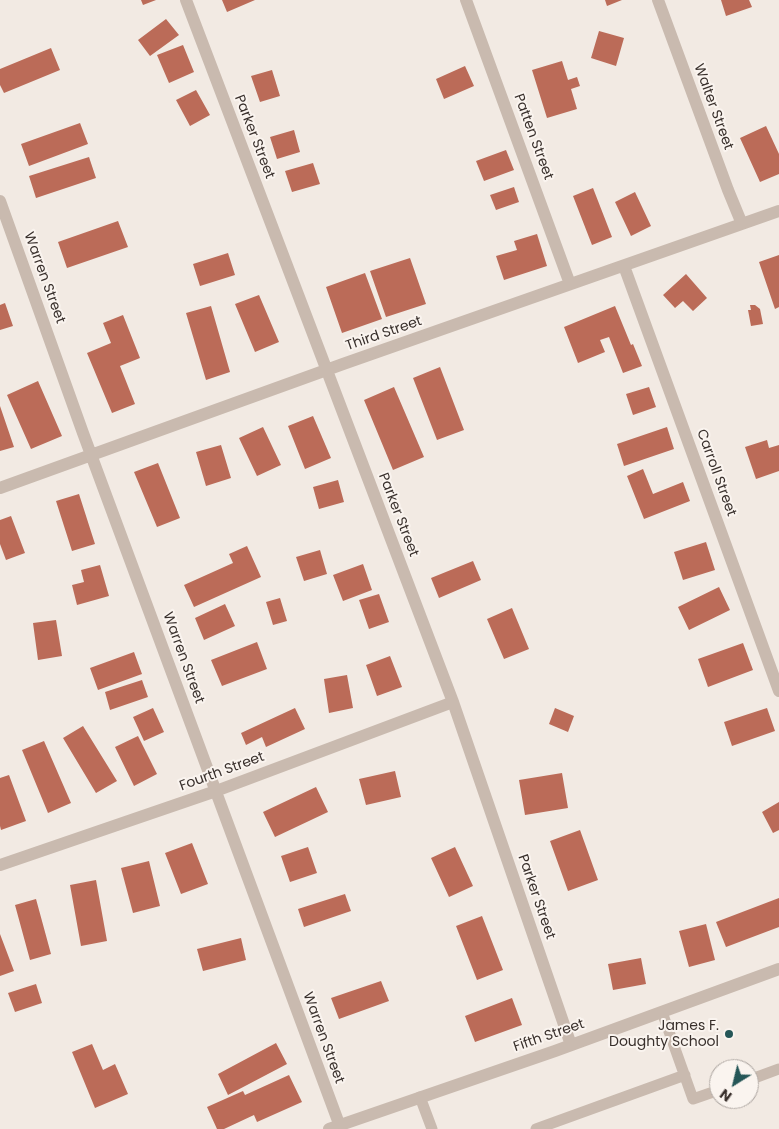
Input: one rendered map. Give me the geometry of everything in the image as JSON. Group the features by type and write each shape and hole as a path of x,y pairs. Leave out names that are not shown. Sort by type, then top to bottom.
{"street":[{"name":"Parker Street","path":"186,0 453,702 571,1045"},
{"name":"Patten Street","path":"466,0 570,284"},
{"name":"Walter Street","path":"658,0 742,224"},
{"name":"Warren Street","path":"0,201 216,790 336,1128"},
{"name":"Third Street","path":"0,488 326,370 779,211"},
{"name":"Carroll Street","path":"624,266 779,691"},
{"name":"Fourth Street","path":"0,865 216,790 453,702"},
{"name":"Fifth Street","path":"336,1128 779,969"}],"lane":[{"path":"662,1012 693,1099 709,1093"},
{"path":"759,1076 779,1069"},
{"path":"536,1129 685,1075"},
{"path":"420,1097 432,1129"}],"building":[{"path":"141,0 156,0 143,5"},
{"path":"222,0 255,0 227,12"},
{"path":"605,0 622,0 607,6"},
{"path":"721,0 749,0 752,7 726,16"},
{"path":"166,19 179,35 150,56 138,40"},
{"path":"599,31 624,38 616,66 591,58"},
{"path":"183,45 194,72 169,83 157,55"},
{"path":"51,48 60,70 4,93 0,85 0,69"},
{"path":"562,61 568,80 577,77 580,86 571,89 577,109 547,118 532,70"},
{"path":"465,66 474,86 444,99 436,79"},
{"path":"272,70 280,96 260,102 251,76"},
{"path":"196,90 210,115 190,126 176,100"},
{"path":"80,123 88,144 29,166 21,144"},
{"path":"766,126 779,154 779,174 760,182 740,138"},
{"path":"294,130 300,152 277,159 270,137"},
{"path":"506,150 514,170 484,181 476,161"},
{"path":"89,157 96,178 36,198 29,176"},
{"path":"313,163 320,184 292,192 285,171"},
{"path":"514,187 519,202 496,210 490,195"},
{"path":"593,188 612,237 592,245 573,196"},
{"path":"635,192 651,226 631,236 615,202"},
{"path":"118,221 128,247 67,268 58,242"},
{"path":"537,234 547,266 504,280 496,256 517,250 514,241"},
{"path":"228,253 235,275 200,286 193,264"},
{"path":"779,255 779,307 775,309 759,262"},
{"path":"410,258 426,304 386,317 370,271"},
{"path":"365,273 382,319 342,333 326,287"},
{"path":"686,274 707,298 693,311 683,301 675,308 663,295"},
{"path":"259,295 279,342 255,352 235,304"},
{"path":"5,303 13,326 0,330 0,305"},
{"path":"750,305 755,305 760,309 763,324 751,326 748,310 751,310"},
{"path":"211,306 230,372 206,380 186,313"},
{"path":"615,306 642,366 623,373 609,337 600,340 605,352 578,363 564,327"},
{"path":"123,315 140,358 120,366 135,404 112,413 87,353 111,343 103,323"},
{"path":"440,367 464,430 437,440 413,378"},
{"path":"38,381 62,436 31,449 7,395"},
{"path":"394,387 424,457 393,470 364,400"},
{"path":"649,387 656,407 633,415 626,394"},
{"path":"0,406 14,447 0,451"},
{"path":"313,416 331,458 305,469 288,426"},
{"path":"263,427 281,465 257,476 239,438"},
{"path":"667,427 674,449 624,466 617,444"},
{"path":"767,440 769,448 779,445 779,471 756,479 745,447"},
{"path":"221,445 231,478 206,486 196,452"},
{"path":"158,463 180,518 157,527 134,472"},
{"path":"643,469 653,494 683,482 690,501 644,519 627,476"},
{"path":"338,480 344,502 319,509 313,487"},
{"path":"79,494 95,544 72,551 56,501"},
{"path":"11,516 25,553 6,560 0,544 0,520"},
{"path":"706,542 715,570 683,580 674,552"},
{"path":"247,546 261,577 194,607 184,585 233,563 229,554"},
{"path":"320,550 327,574 304,581 296,557"},
{"path":"473,561 481,580 439,598 431,578"},
{"path":"363,564 372,590 343,601 333,575"},
{"path":"100,565 109,596 77,605 72,585 84,582 81,570"},
{"path":"719,587 730,610 689,630 678,607"},
{"path":"379,594 389,622 369,629 359,600"},
{"path":"280,598 287,621 273,625 266,602"},
{"path":"225,604 235,626 204,640 195,618"},
{"path":"512,608 529,649 504,659 487,619"},
{"path":"56,620 62,656 38,660 33,623"},
{"path":"257,642 267,669 222,686 211,660"},
{"path":"743,643 753,670 708,687 698,659"},
{"path":"134,652 142,674 98,690 90,668"},
{"path":"390,656 402,687 377,696 366,665"},
{"path":"347,675 353,708 329,713 324,679"},
{"path":"142,680 148,697 110,710 105,692"},
{"path":"153,708 164,732 144,741 133,717"},
{"path":"295,708 305,729 266,747 262,737 246,745 241,733"},
{"path":"555,708 574,716 568,732 549,724"},
{"path":"767,708 775,731 732,746 724,722"},
{"path":"83,726 117,781 96,793 63,738"},
{"path":"138,736 157,774 134,786 115,747"},
{"path":"44,741 71,803 48,813 22,750"},
{"path":"395,771 401,797 366,805 359,779"},
{"path":"562,773 568,808 525,815 519,780"},
{"path":"9,775 26,821 1,830 0,778"},
{"path":"316,787 328,812 275,837 263,812"},
{"path":"779,802 779,830 773,833 762,812"},
{"path":"580,830 598,880 568,891 550,841"},
{"path":"192,843 208,884 181,894 165,853"},
{"path":"308,847 317,873 290,882 281,856"},
{"path":"455,847 473,886 449,897 431,858"},
{"path":"149,861 160,906 133,913 121,868"},
{"path":"96,880 107,941 81,946 70,885"},
{"path":"345,894 351,911 304,927 298,909"},
{"path":"779,898 779,927 726,947 716,922"},
{"path":"36,899 51,954 30,960 15,905"},
{"path":"482,916 503,970 477,980 456,926"},
{"path":"706,924 715,960 689,967 679,931"},
{"path":"0,934 14,971 0,976"},
{"path":"241,938 246,960 203,971 197,949"},
{"path":"641,958 646,984 613,990 608,964"},
{"path":"381,981 389,1001 339,1019 331,998"},
{"path":"36,984 42,1003 15,1012 8,993"},
{"path":"512,998 522,1025 475,1042 465,1016"},
{"path":"276,1043 287,1064 228,1095 218,1074"},
{"path":"92,1044 103,1070 115,1064 128,1094 95,1108 72,1052"},
{"path":"289,1075 302,1102 257,1122 254,1115 224,1129 217,1129 207,1107 243,1091 245,1095"}],"place":[{"name":"James F. Doughty School","path":"729,1034"}]}
